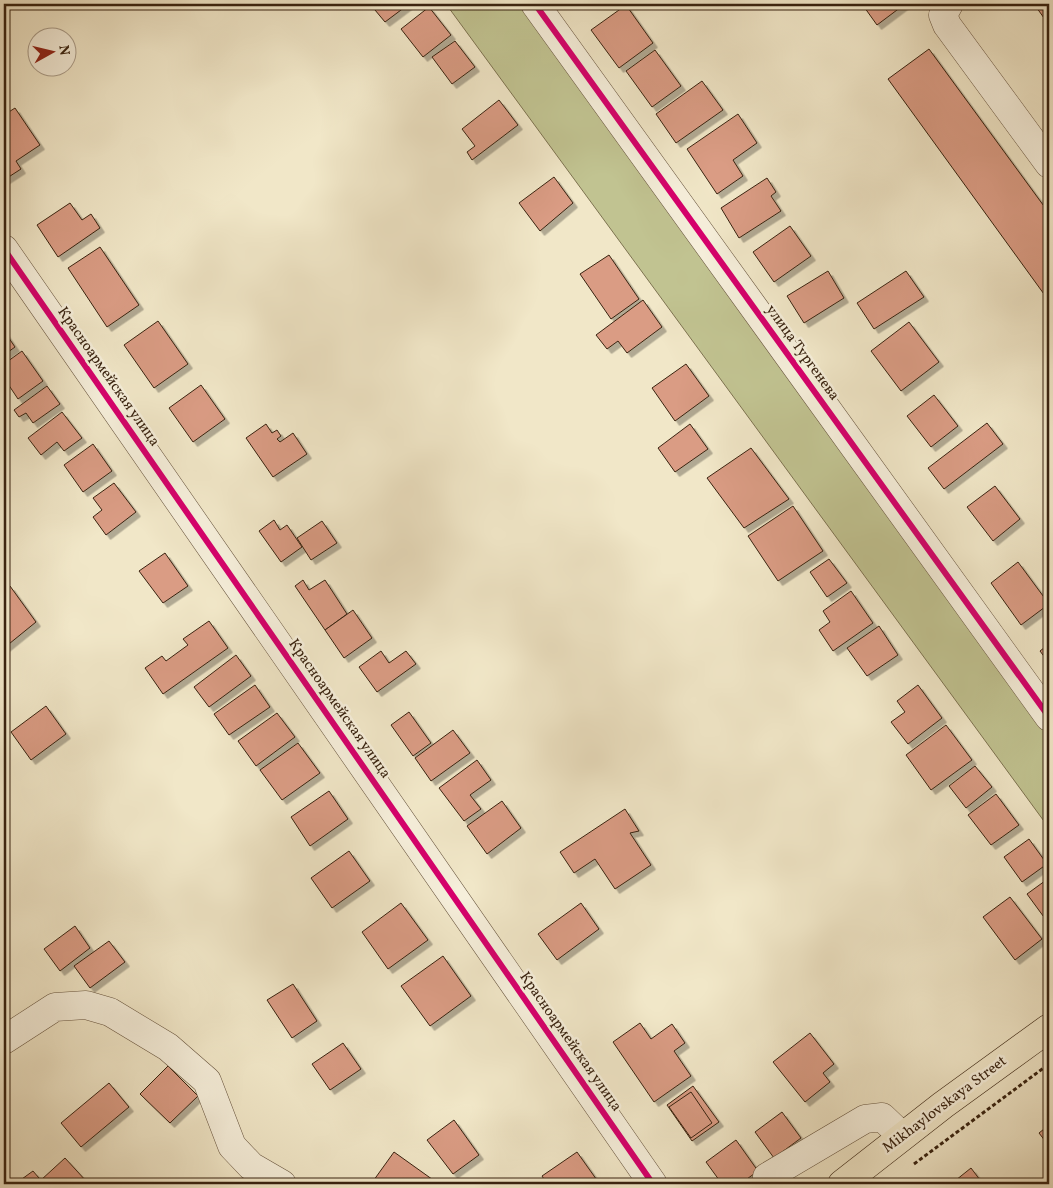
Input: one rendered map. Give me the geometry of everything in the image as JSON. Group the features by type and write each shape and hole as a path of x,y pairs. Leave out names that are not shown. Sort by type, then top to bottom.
{"main road":[{"name":"Mikhaylovskaya Street","path":"842,1184 902,1136 1049,1028"}],"street":[{"name":"улица Тургенева","path":"535,4 1049,717"},
{"path":"947,4 943,15 946,26 1049,164"},
{"name":"Красноармейская улица","path":"4,249 653,1184"},
{"path":"4,1040 55,1007 86,1005 110,1012 168,1046 207,1080 232,1146 251,1166 282,1184"},
{"path":"767,1177 865,1119 882,1117 902,1136"}],"path":[{"path":"910,1168 1049,1064"}],"green space":[{"path":"446,4 524,4 1049,733 1049,828"}],"building":[{"path":"370,4 409,4 385,22"},
{"path":"862,4 905,4 877,25"},
{"path":"1034,4 1049,4 1049,25"},
{"path":"626,5 653,43 619,68 591,30"},
{"path":"429,7 451,35 423,57 401,29"},
{"path":"455,41 475,67 452,84 432,57"},
{"path":"929,49 1049,213 1049,301 888,79"},
{"path":"655,50 681,86 652,107 626,71"},
{"path":"702,81 723,110 676,143 656,114"},
{"path":"499,100 518,125 472,160 467,152 475,146 462,129"},
{"path":"15,108 40,145 16,161 21,169 4,180 4,115"},
{"path":"738,114 757,143 733,160 743,176 717,194 687,149"},
{"path":"554,177 573,203 540,231 519,203"},
{"path":"767,178 776,192 771,196 781,211 739,238 721,208"},
{"path":"70,203 82,220 91,214 100,228 58,257 37,225"},
{"path":"790,226 811,256 774,282 753,252"},
{"path":"100,247 139,305 107,327 68,268"},
{"path":"609,255 639,299 611,319 580,274"},
{"path":"828,271 844,298 804,323 787,296"},
{"path":"906,271 924,297 874,329 857,303"},
{"path":"643,300 662,327 627,353 618,341 607,349 596,335"},
{"path":"158,321 188,364 154,388 124,345"},
{"path":"909,322 939,362 901,391 871,351"},
{"path":"4,331 15,347 4,355"},
{"path":"22,351 43,381 18,399 4,378 4,364"},
{"path":"686,364 709,396 675,421 652,388"},
{"path":"201,385 225,419 193,442 169,408"},
{"path":"47,386 60,404 33,423 26,413 19,417 14,410"},
{"path":"934,395 958,426 931,447 907,416"},
{"path":"62,412 82,438 64,451 57,442 41,455 28,438"},
{"path":"987,423 1003,444 944,489 928,468"},
{"path":"266,424 272,433 277,430 281,436 277,439 280,442 293,433 307,454 273,477 246,438"},
{"path":"690,424 708,449 675,472 658,448"},
{"path":"93,444 112,471 83,492 64,465"},
{"path":"751,448 789,499 744,528 707,478"},
{"path":"114,483 136,512 106,535 93,517 102,510 93,498"},
{"path":"995,486 1020,519 993,541 967,507"},
{"path":"793,506 823,551 778,581 748,536"},
{"path":"274,520 280,530 287,525 302,547 281,562 259,531"},
{"path":"322,521 337,543 311,560 297,538"},
{"path":"165,553 188,586 163,603 139,571"},
{"path":"829,559 847,583 827,597 810,572"},
{"path":"1018,562 1049,604 1021,625 991,583"},
{"path":"303,580 309,590 325,580 347,614 325,630 295,586"},
{"path":"10,586 36,622 4,648 4,589"},
{"path":"851,591 873,623 833,651 819,630 830,622 823,611"},
{"path":"353,610 372,638 344,658 325,630"},
{"path":"209,621 228,648 163,694 145,668 162,656 166,661 188,645 183,639"},
{"path":"879,626 898,655 867,676 847,648"},
{"path":"1049,644 1049,663 1040,651"},
{"path":"381,651 389,663 406,651 416,664 377,692 359,667"},
{"path":"236,655 251,676 209,707 194,687"},
{"path":"255,685 270,707 229,735 214,714"},
{"path":"918,685 942,718 908,744 891,722 905,712 897,701"},
{"path":"46,706 66,734 31,760 11,732"},
{"path":"409,712 431,743 413,756 391,725"},
{"path":"277,713 295,737 256,766 238,741"},
{"path":"946,725 972,760 931,790 906,755"},
{"path":"453,730 470,753 431,781 415,758"},
{"path":"298,743 320,773 282,800 260,770"},
{"path":"477,760 491,780 470,795 481,809 464,821 439,788"},
{"path":"975,766 992,787 966,808 949,786"},
{"path":"329,791 348,819 310,846 291,817"},
{"path":"996,794 1019,825 991,845 968,815"},
{"path":"502,801 521,828 487,854 467,826"},
{"path":"625,809 639,831 630,833 651,865 615,889 595,859 574,873 560,852"},
{"path":"1029,839 1047,864 1022,882 1004,857"},
{"path":"349,851 370,881 332,908 311,878"},
{"path":"1049,878 1049,924 1027,894"},
{"path":"1010,897 1042,939 1015,960 983,917"},
{"path":"401,903 428,940 388,969 362,932"},
{"path":"581,903 599,929 557,960 538,934"},
{"path":"75,926 90,948 60,971 44,949"},
{"path":"109,941 125,962 90,988 74,966"},
{"path":"443,956 471,996 430,1026 401,986"},
{"path":"293,984 317,1021 292,1038 267,1000"},
{"path":"640,1023 651,1039 672,1024 685,1043 674,1051 691,1076 654,1102 613,1042"},
{"path":"810,1033 834,1064 823,1073 830,1082 805,1102 773,1062"},
{"path":"343,1043 361,1069 330,1090 312,1064"},
{"path":"168,1066 198,1096 170,1123 140,1094"},
{"path":"109,1083 129,1107 81,1147 61,1123"},
{"path":"693,1086 719,1122 692,1141 667,1105"},
{"path":"691,1092 712,1123 691,1138 669,1107"},
{"path":"782,1112 801,1138 774,1158 755,1132"},
{"path":"454,1120 479,1155 453,1174 427,1140"},
{"path":"1049,1125 1049,1146 1039,1133"},
{"path":"736,1140 758,1171 740,1184 722,1184 706,1162"},
{"path":"394,1152 436,1182 435,1184 371,1184"},
{"path":"577,1152 599,1183 547,1184 542,1176"},
{"path":"65,1158 87,1182 84,1184 46,1184 41,1180"},
{"path":"971,1168 983,1184 951,1184"},
{"path":"33,1171 44,1184 15,1184"},
{"path":"474,1179 479,1184 468,1184"}],"cycle path":[{"path":"535,4 1049,717"},
{"path":"4,249 653,1184"}]}
